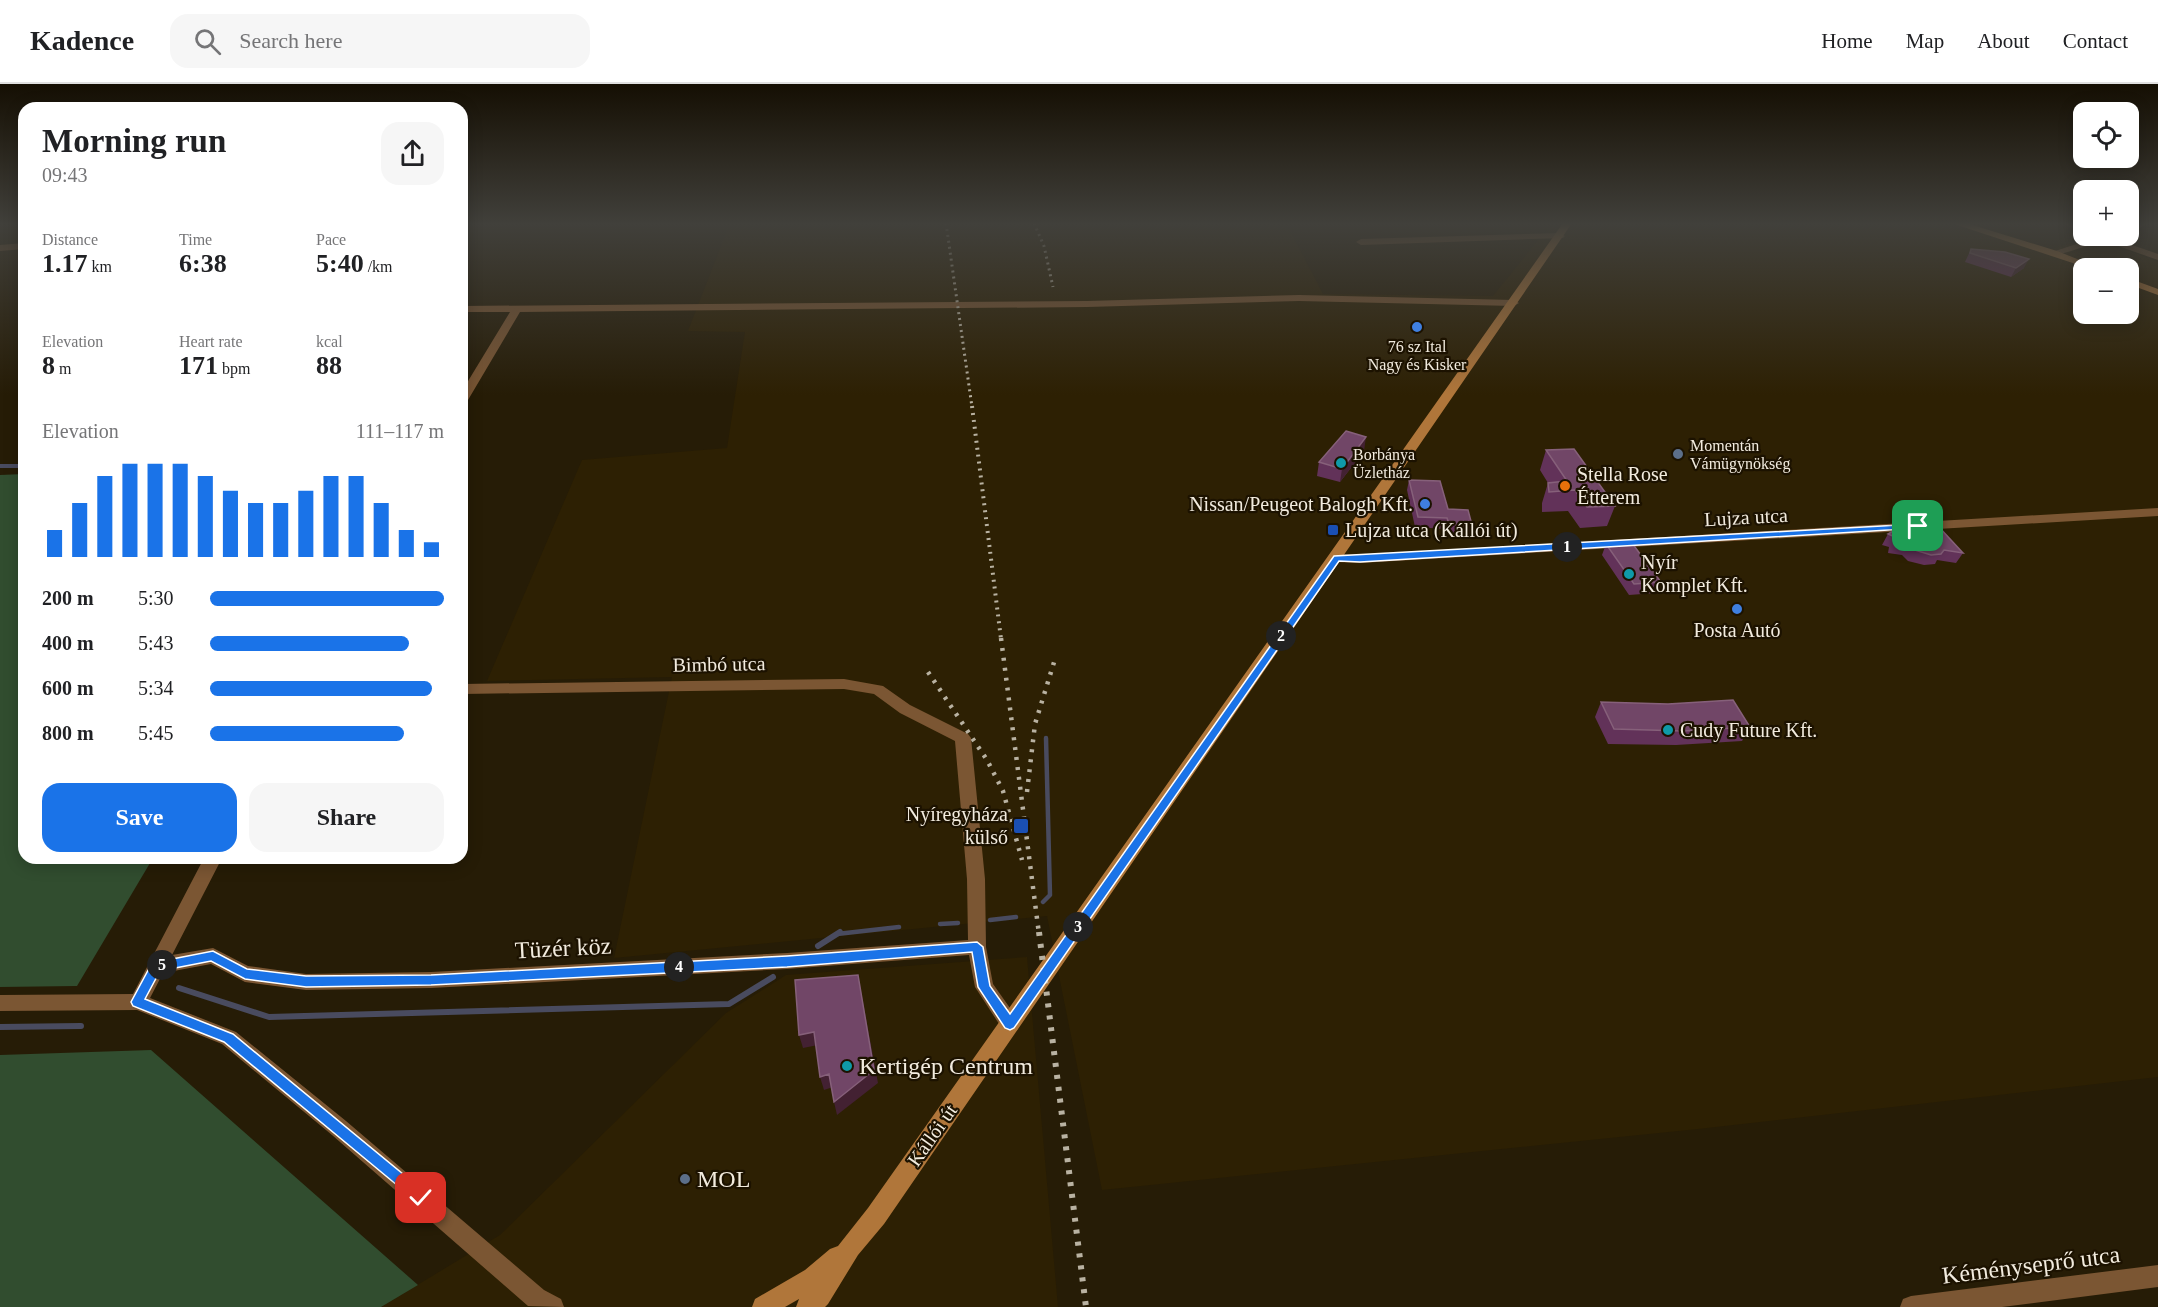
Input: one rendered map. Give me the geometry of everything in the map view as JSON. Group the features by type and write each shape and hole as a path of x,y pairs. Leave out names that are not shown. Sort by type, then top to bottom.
{"main road":[{"name":"Kállói út","path":"807,1307 820,1296 850,1247 876,1216 1530,280"},
{"path":"2139,285 2158,292"},
{"name":"Kállói út","path":"763,1307 813,1278 850,1247"}],"street":[{"path":"468,309 1087,304 1299,298 1514,303"},
{"path":"468,390 517,308"},
{"name":"Lujza utca","path":"1337,558 1360,559 2158,512"},
{"name":"Bimbó utca","path":"468,689 844,684 878,690 905,709 963,738 976,879 977,947"},
{"path":"138,1002 210,864"},
{"path":"977,947 984,987 1010,1024"},
{"name":"Tüzér köz","path":"156,966 213,956 245,974 306,982 431,980 787,962 977,947"},
{"path":"0,1003 138,1002 229,1038 339,1128 543,1304"},
{"name":"Kéményseprő utca","path":"1911,1307 2158,1276"}],"shaded area":[{"path":"708,280 1316,280 1323,294 1493,296 1506,280 2073,280 2073,324 2139,324 2139,280 2158,280 2158,1077 1698,1129 1102,1190 1047,916 614,958 672,677 487,681 582,460 727,448 745,332 688,331"},
{"path":"1027,957 1058,1307 381,1307 500,1235 726,1013 786,975"}],"green space":[{"path":"18,474 18,864 149,864 77,986 0,987 0,475"},
{"path":"151,1050 418,1285 381,1307 0,1307 0,1055"}],"building":[{"path":"1346,431 1366,437 1342,469 1319,462"},
{"path":"1574,449 1615,506 1587,507 1575,490 1549,492 1548,483 1567,481 1546,450"},
{"path":"1409,480 1440,481 1448,509 1468,510 1472,525 1449,524 1447,518 1418,517"},
{"path":"1904,525 1938,526 1963,553 1944,550 1941,554 1931,555 1908,545 1894,542 1895,537 1888,534"},
{"path":"1632,543 1661,582 1634,584 1606,544"},
{"path":"1733,700 1750,727 1683,731 1614,729 1601,702 1668,704"},
{"name":"Kertigép Centrum","path":"858,975 874,1070 834,1102 829,1074 820,1077 814,1032 799,1035 795,980"}],"waterway":[{"path":"0,466 18,466"},
{"path":"1043,902 1050,895 1046,738"},
{"path":"990,920 1016,917"},
{"path":"940,924 958,923"},
{"path":"837,934 899,927"},
{"path":"818,946 840,932"},
{"path":"179,988 269,1017 729,1004 773,977"},
{"path":"0,1027 81,1026"}],"railway":[{"path":"954,280 972,407"},
{"path":"1051,280 1053,287"},
{"path":"972,406 1001,639"},
{"path":"1001,638 1039,934"},
{"path":"1027,792 1035,724 1055,659"},
{"path":"928,672 987,760 1003,791 1022,860"},
{"path":"1039,932 1086,1307"}],"place":[{"name":"76 sz Ital Nagy és Kisker","path":"1417,327"},
{"name":"Momentán Vámügynökség","path":"1678,454"},
{"name":"Borbánya Üzletház","path":"1341,463"},
{"name":"Stella Rose Étterem","path":"1565,486"},
{"name":"Nissan/Peugeot Balogh Kft.","path":"1425,504"},
{"name":"Lujza utca (Kállói út)","path":"1333,530"},
{"name":"Nyír Komplet Kft.","path":"1629,574"},
{"name":"Posta Autó","path":"1737,609"},
{"name":"Cudy Future Kft.","path":"1668,730"},
{"name":"Nyíregyháza külső","path":"1021,826"},
{"name":"Kertigép Centrum","path":"847,1066"},
{"name":"MOL","path":"685,1179"}],"route":[{"path":"421,1198 229,1038 138,1002 156,966 184,959 213,956 245,974 306,982 431,980 787,962 977,947 984,987 1010,1024 1337,558 1360,559 1918,526"}]}
